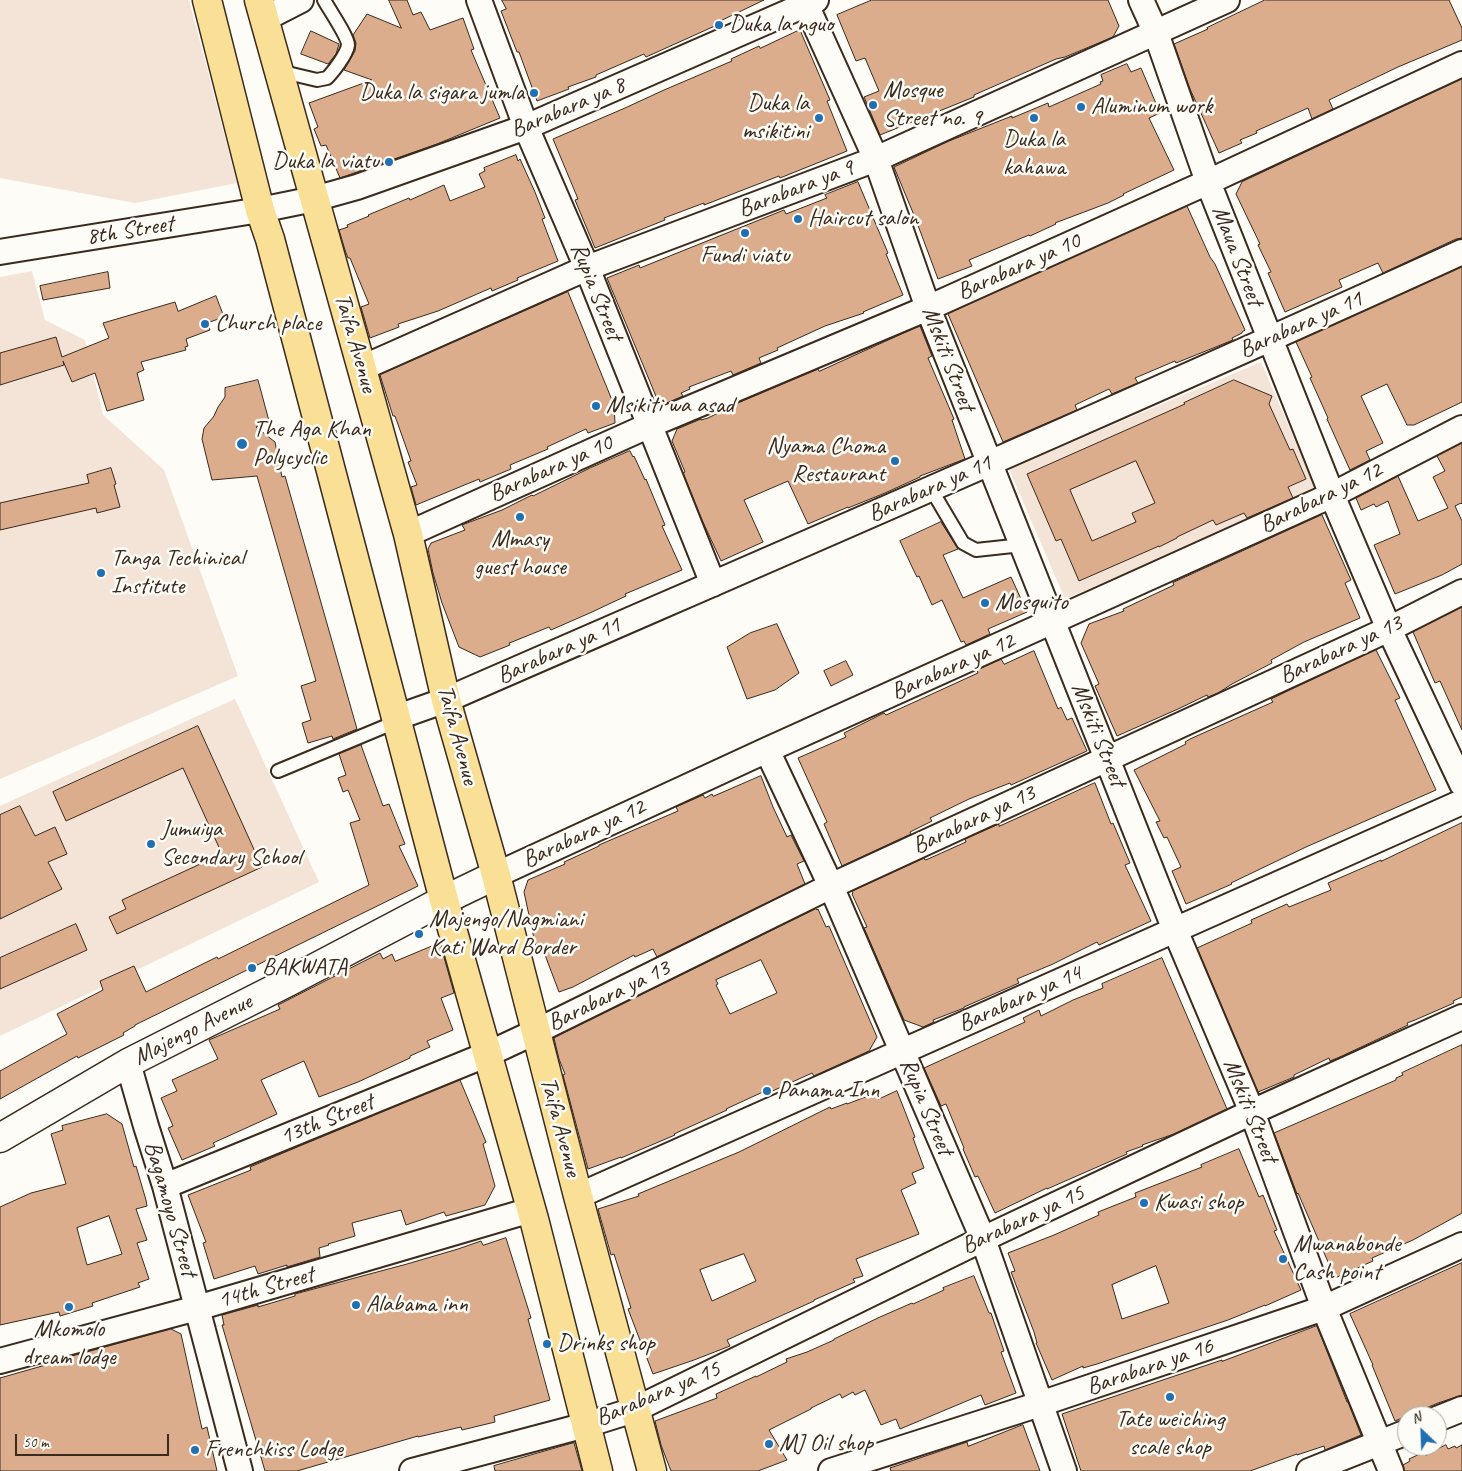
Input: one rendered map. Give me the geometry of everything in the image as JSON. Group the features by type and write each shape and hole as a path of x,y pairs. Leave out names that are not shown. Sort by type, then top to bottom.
{"main road":[{"name":"Taifa Avenue","path":"207,0 260,210 270,239 444,900 531,1210 598,1471"},
{"name":"Taifa Avenue","path":"262,10 408,534 446,700 496,875 535,1032 634,1410 652,1471"}],"street":[{"path":"262,10 301,0"},
{"name":"Rupia Street","path":"479,0 526,127 587,268 713,584"},
{"name":"Maua Street","path":"1141,0 1156,33 1208,182 1332,495 1389,629 1462,784"},
{"name":"Barabara ya 9","path":"362,368 587,268 876,159 1226,0"},
{"name":"Barabara ya 8","path":"260,210 314,199 357,187 526,127 808,2"},
{"name":"Mskiti Street","path":"808,2 876,159 928,308 1175,930 1252,1112 1324,1308 1391,1471"},
{"name":"Barabara ya 10","path":"408,534 650,425 928,308 1208,182 1462,64"},
{"name":"8th Street","path":"0,252 260,210"},
{"name":"Barabara ya 11","path":"397,719 446,700 932,489 1270,340 1462,252"},
{"name":"Barabara ya 12","path":"496,875 767,750 1332,495 1462,428"},
{"name":"Barabara ya 13","path":"488,1054 831,886 1389,629 1462,592"},
{"name":"Rupia Street","path":"767,750 831,886 983,1239 1064,1471"},
{"name":"Barabara ya 14","path":"578,1196 1462,802"},
{"name":"Majengo Avenue","path":"0,1138 128,1063 496,875"},
{"name":"Barabara ya 15","path":"412,1471 586,1425 634,1410 983,1239 1252,1112 1462,1017"},
{"name":"13th Street","path":"166,1186 488,1054"},
{"name":"Bagamoyo Street","path":"128,1063 166,1186 240,1471"},
{"name":"14th Street","path":"0,1361 197,1308 531,1210"},
{"name":"Barabara ya 16","path":"831,1471 1040,1404 1324,1308 1462,1245"},
{"path":"1447,1415 1462,1409"},
{"path":"1309,1471 1397,1436"}],"lane":[{"path":"279,71 317,80 327,78 338,66 348,46 346,37 324,0"},
{"path":"932,489 963,544 976,550 1022,544"},
{"path":"278,772 397,719"}],"shaded area":[{"path":"0,0 189,0 237,183 135,203 0,178"},
{"name":"Tanga Techinical Institute","path":"32,271 45,320 85,340 103,415 164,470 238,676 0,779 0,277"},
{"path":"1261,362 1317,492 1065,599 1009,469"},
{"name":"Jumuiya Secondary School","path":"235,699 319,882 0,1036 0,806"}],"building":[{"path":"389,0 407,0 413,15 421,12 430,30 463,18 474,49 471,50 500,118 437,144 340,178 326,145 321,146 314,129 318,127 309,103 372,80 344,70 355,51 356,43 353,35 367,14 401,28"},
{"path":"502,0 764,0 716,23 717,25 646,57 644,54 596,75 596,77 568,87 569,89 537,101 501,11 506,9"},
{"path":"872,0 1108,0 1119,26 1113,37 1056,59 974,95 974,97 880,135 864,97 879,91 865,58 856,61 837,15"},
{"path":"1265,0 1449,0 1462,28 1462,40 1398,67 1329,100 1333,109 1312,119 1308,108 1256,131 1257,133 1240,140 1242,143 1219,153 1190,89 1174,44"},
{"path":"800,30 830,100 827,101 847,151 780,178 779,176 704,205 704,203 664,218 665,220 595,248 575,200 578,199 553,139 732,61 731,59 759,46 760,48"},
{"path":"311,31 339,44 336,54 328,64 301,54"},
{"path":"1127,64 1131,72 1141,68 1160,113 1149,118 1174,170 1108,203 1055,223 1030,236 969,260 972,266 938,279 894,167 949,141 1012,116 1012,118 1048,103 1049,107 1101,84 1100,82 1103,81 1101,75"},
{"path":"1462,79 1462,238 1456,239 1383,273 1378,263 1339,280 1342,287 1285,312 1268,273 1271,272 1258,245 1260,244 1236,194 1242,182"},
{"path":"516,155 518,161 520,159 535,192 545,218 542,219 558,261 492,291 491,288 438,311 398,324 399,327 370,338 361,307 369,304 350,258 348,258 339,230 368,215 444,185 450,201 485,187 479,174 485,171 484,168"},
{"path":"858,182 888,253 886,254 903,295 864,313 825,326 777,348 778,350 759,358 761,363 733,375 731,371 689,387 690,389 681,393 683,396 660,406 607,278 639,265 640,268 784,210 786,214 827,198 825,195"},
{"path":"1187,206 1245,330 1232,338 1233,340 1135,378 1138,383 1112,394 1109,389 1075,405 1077,410 1003,442 948,314"},
{"path":"1462,267 1462,402 1414,425 1407,425 1387,384 1361,396 1383,443 1366,451 1370,460 1350,470 1296,342"},
{"path":"108,272 110,288 43,300 40,286"},
{"path":"568,292 614,405 615,423 588,433 586,429 547,447 548,449 510,465 511,469 480,482 479,479 416,505 411,487 417,485 408,462 411,461 395,416 393,416 380,375"},
{"path":"216,296 224,317 207,323 210,330 186,339 188,346 185,347 186,350 141,362 144,370 137,373 144,400 107,411 95,373 72,382 63,361 64,365 0,385 0,353 56,337 62,357 109,338 103,323 175,302 178,311"},
{"path":"920,326 932,356 928,358 954,419 952,420 965,459 920,476 885,493 808,524 788,481 744,500 763,542 721,561 702,520 672,441 677,429 708,418 740,402 818,369 819,371"},
{"path":"258,380 269,421 256,427 275,442 282,477 285,476 357,729 333,739 332,736 308,743 302,723 311,720 301,686 316,681 257,476 212,480 202,439 204,428 214,416 225,397 225,388"},
{"path":"1234,380 1272,396 1269,404 1290,450 1293,449 1306,479 1288,487 1293,498 1247,518 1244,513 1216,525 1213,520 1159,547 1079,581 1061,539 1056,541 1027,474","holes":["1136,461 1155,503 1132,513 1136,522 1092,541 1070,490"]},
{"path":"1462,443 1462,504 1455,506 1462,521 1462,564 1442,575 1395,594 1374,545 1400,534 1388,501 1376,507 1374,504 1361,510 1356,498 1398,476 1418,521 1448,508 1433,477 1445,471 1437,456"},
{"path":"630,451 646,479 665,525 662,526 682,570 625,594 626,596 551,630 549,627 480,657 459,647 433,573 428,549 431,543 465,530 462,525 502,510"},
{"path":"111,468 120,507 97,513 96,508 0,530 0,503 89,483 87,475"},
{"path":"1322,515 1351,580 1345,583 1360,618 1304,642 1271,660 1272,663 1218,693 1208,697 1207,695 1117,736 1095,686 1099,684 1081,643 1089,624 1124,611 1123,609 1174,585 1173,583"},
{"path":"941,522 958,549 943,555 963,598 1011,577 1027,612 988,629 990,634 966,645 964,641 961,642 942,600 932,605 900,541"},
{"path":"1462,607 1462,730 1440,681 1435,683 1413,632"},
{"path":"777,624 799,673 775,690 747,699 727,647 750,633"},
{"path":"1376,650 1400,698 1395,700 1436,790 1306,847 1232,884 1186,904 1172,871 1181,867 1167,837 1164,838 1156,822 1160,821 1134,770 1186,744 1185,742 1190,739 1273,702 1271,699"},
{"path":"1034,651 1058,709 1061,707 1067,720 1072,718 1087,751 1011,785 1010,783 969,799 930,818 932,821 910,832 911,834 842,866 824,824 827,822 798,758 846,737 844,733 884,713 886,715 978,673 977,670 1001,659 1004,664"},
{"path":"846,661 853,675 831,686 824,671"},
{"path":"198,726 262,867 117,934 109,917 126,909 122,900 222,854 183,768 66,821 53,792"},
{"path":"361,745 383,806 389,804 405,844 399,846 418,886 135,1025 123,1033 124,1035 78,1058 77,1056 0,1099 0,1071 67,1034 57,1014 103,990 100,981 134,966 146,992 369,885 350,823 360,820 348,790 343,792 338,778 346,775 339,754"},
{"path":"761,776 787,837 791,835 804,861 797,864 805,884 657,957 653,949 635,957 634,955 573,987 559,992 542,947 536,948 524,892 528,880 565,864 564,862 599,845 678,811 676,807 703,795 705,798 712,794 713,796"},
{"path":"1095,783 1111,824 1113,823 1130,863 1125,865 1151,921 1099,945 1097,942 1017,979 1019,983 933,1020 934,1022 923,1027 904,1020 864,928 867,927 852,891 924,858 925,860 928,859 966,842 965,839 999,824 999,826"},
{"path":"20,806 35,836 55,827 67,854 48,862 62,889 0,919 0,815"},
{"path":"1462,823 1462,997 1453,1001 1454,1003 1407,1023 1408,1025 1342,1056 1330,1061 1329,1058 1294,1075 1294,1077 1258,1092 1197,948 1252,923 1251,920 1287,904 1289,907 1331,890 1328,883 1381,861"},
{"path":"816,909 818,909 826,927 829,926 877,1037 869,1051 814,1076 812,1073 766,1094 765,1091 675,1135 621,1158 588,1169 563,1075 565,1074 554,1038","holes":["761,960 777,993 730,1014 716,985 718,984 716,980"]},
{"path":"76,924 87,950 0,989 0,958"},
{"path":"440,943 454,993 441,998 453,1030 427,1041 430,1047 410,1056 410,1058 358,1082 319,1097 304,1061 261,1080 277,1114 213,1143 215,1146 182,1160 168,1128 173,1126 161,1098 177,1091 172,1080 218,1059 209,1040 280,1009 278,1005 380,953 383,959 392,954 395,961"},
{"path":"1162,958 1227,1109 1174,1134 1126,1152 1127,1154 1047,1188 995,1213 978,1176 975,1177 946,1104 941,1106 924,1068 1025,1022 1023,1018 1039,1010 1041,1016 1103,988 1102,984"},
{"path":"1462,1045 1462,1213 1413,1240 1372,1258 1373,1261 1335,1278 1297,1194 1274,1133 1396,1080 1396,1078 1403,1075 1402,1073"},
{"path":"460,1080 486,1142 483,1144 495,1186 485,1205 446,1216 444,1212 406,1225 401,1210 352,1223 355,1236 319,1248 320,1257 258,1274 255,1266 214,1279 203,1243 206,1242 188,1195 251,1170 250,1167 302,1145"},
{"path":"897,1091 915,1137 913,1138 924,1168 912,1173 916,1183 901,1190 919,1234 856,1259 863,1276 853,1279 855,1282 727,1340 730,1346 653,1374 628,1309 631,1308 614,1254 611,1255 598,1209 639,1196 638,1194 739,1152 830,1107 831,1109 876,1093 878,1099","holes":["744,1254 756,1281 712,1301 700,1270"]},
{"path":"107,1114 122,1124 134,1167 136,1166 146,1200 147,1206 136,1209 147,1240 137,1243 149,1279 138,1283 140,1287 92,1303 93,1306 60,1316 59,1312 0,1325 0,1207 31,1193 66,1184 51,1134 63,1130 62,1126","holes":["109,1216 122,1254 87,1265 77,1228"]},
{"path":"1239,1149 1259,1197 1263,1195 1277,1230 1274,1231 1301,1290 1228,1320 1097,1364 1083,1368 1083,1366 1052,1380 1036,1343 1034,1332 1011,1272 1015,1271 1008,1253 1099,1215 1098,1212 1136,1197 1135,1193 1202,1167 1201,1165","holes":["1156,1266 1169,1303 1122,1319 1112,1285"]},
{"path":"506,1238 531,1318 528,1319 550,1400 494,1416 495,1422 462,1430 461,1427 418,1436 297,1471 265,1471 222,1325 224,1325 222,1315 258,1305 258,1307 295,1296 295,1294 407,1264 481,1241 483,1245"},
{"path":"1462,1263 1462,1395 1431,1406 1397,1406 1397,1420 1395,1421 1350,1314"},
{"path":"974,1276 989,1313 991,1313 1004,1351 1001,1352 1016,1393 985,1405 981,1395 900,1429 896,1419 881,1425 865,1390 855,1395 853,1392 842,1398 840,1394 769,1430 787,1460 758,1471 671,1471 661,1445 655,1421 717,1398 716,1394 787,1362 786,1359 807,1352 880,1317 944,1290 943,1288"},
{"path":"1317,1326 1361,1435 1325,1450 1324,1446 1250,1471 1081,1471 1062,1414 1222,1361"},
{"path":"171,1329 181,1334 202,1429 207,1427 217,1471 0,1471 0,1378"},
{"path":"1023,1425 1040,1471 891,1471 890,1468 967,1442 968,1446"},
{"path":"574,1443 582,1471 495,1471 494,1466"},
{"path":"1462,1445 1462,1471 1404,1471 1403,1465 1410,1461 1409,1459 1415,1456 1447,1456 1447,1447 1448,1449 1455,1446 1456,1448"}],"place":[{"name":"Duka la nguo","path":"719,25"},
{"name":"Duka la sigara jumla","path":"534,93"},
{"name":"Mosque Street no. 9","path":"873,105"},
{"name":"Aluminum work","path":"1081,107"},
{"name":"Duka la msikitini","path":"819,118"},
{"name":"Duka la kahawa","path":"1034,118"},
{"name":"Duka la viatu","path":"389,162"},
{"name":"Haircut salon","path":"798,219"},
{"name":"Fundi viatu","path":"745,233"},
{"name":"Church place","path":"205,324"},
{"name":"Msikiti wa asad","path":"596,406"},
{"name":"The Aga Khan Polycyclic","path":"242,444"},
{"name":"Nyama Choma Restaurant","path":"895,461"},
{"name":"Mmasy guest house","path":"520,517"},
{"name":"Tanga Techinical Institute","path":"101,573"},
{"name":"Mosquito","path":"985,603"},
{"name":"Jumuiya Secondary School","path":"151,844"},
{"name":"Majengo/Nagmiani Kati Ward Border","path":"419,934"},
{"name":"BAKWATA","path":"252,968"},
{"name":"Panama Inn","path":"767,1091"},
{"name":"Kwasi shop","path":"1144,1203"},
{"name":"Mwanabonde Cash point","path":"1283,1259"},
{"name":"Alabama inn","path":"356,1305"},
{"name":"Mkomolo dream lodge","path":"69,1307"},
{"name":"Drinks shop","path":"547,1344"},
{"name":"Tate weiching scale shop","path":"1170,1397"},
{"name":"MJ Oil shop","path":"769,1444"},
{"name":"Frenchkiss Lodge","path":"195,1450"}]}
